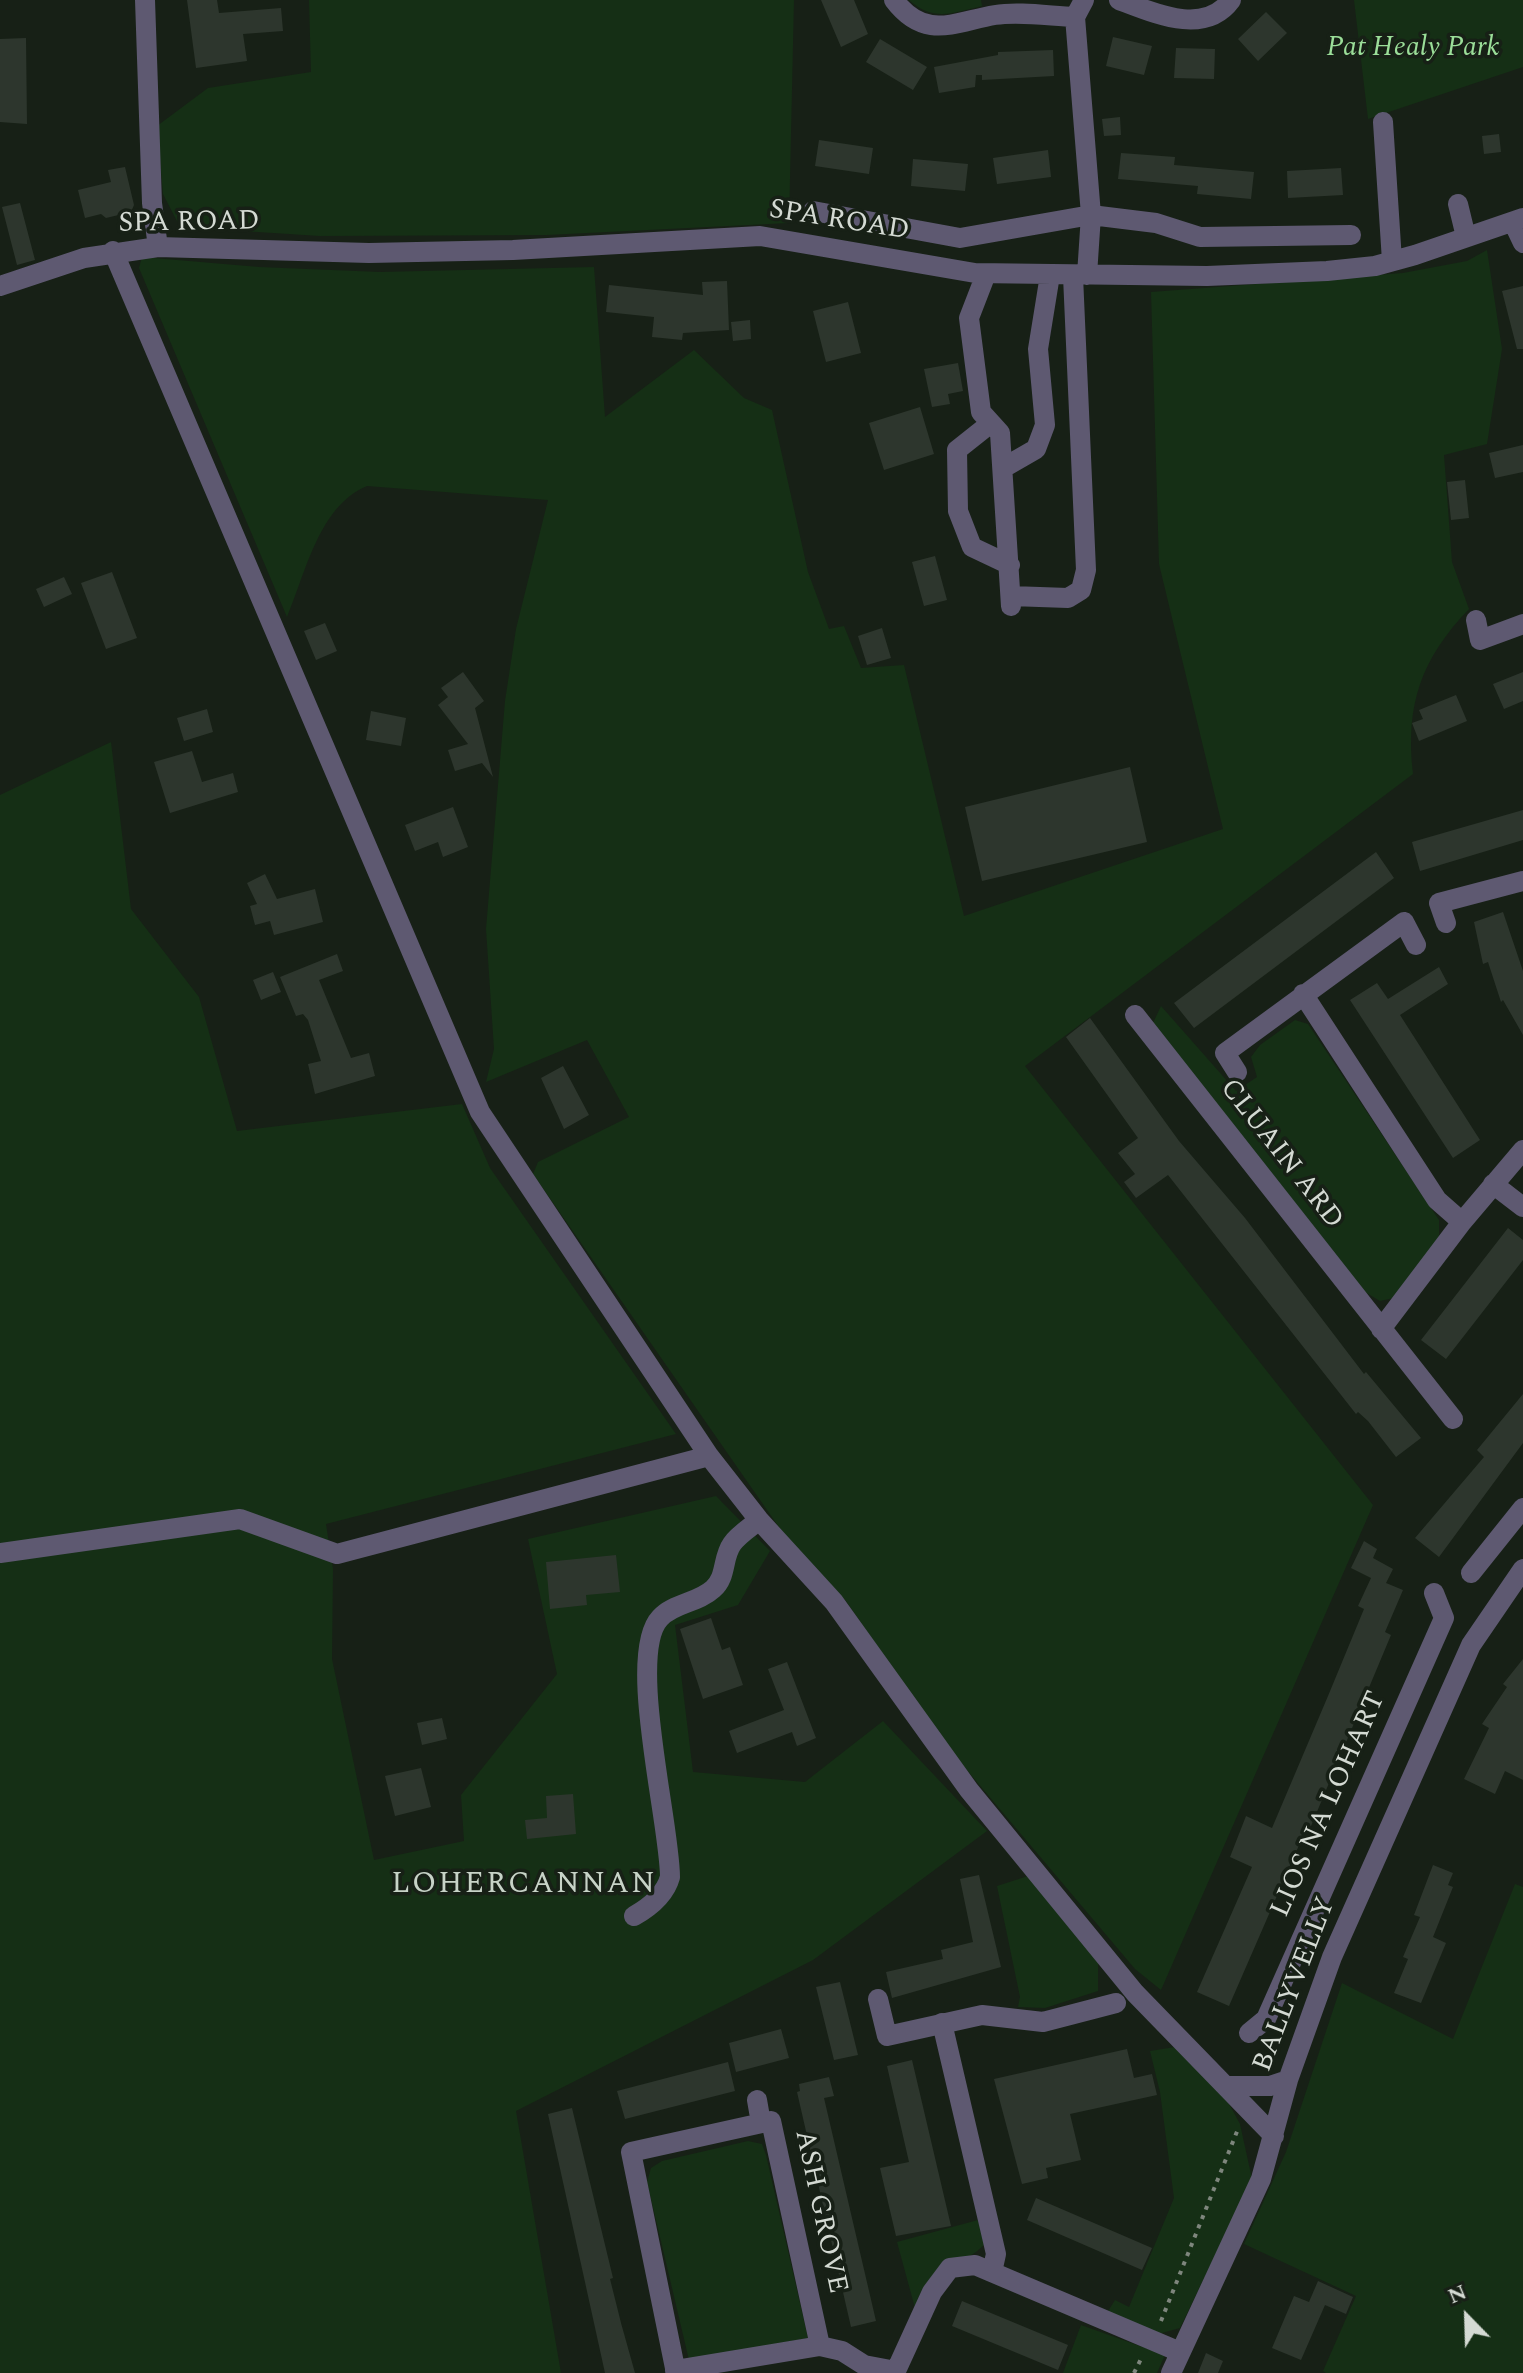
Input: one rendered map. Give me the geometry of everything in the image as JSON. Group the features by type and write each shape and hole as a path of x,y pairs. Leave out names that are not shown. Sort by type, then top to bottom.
{"street":[{"path":"145,0 152,203 158,247"},
{"path":"894,0 903,12 922,24 944,26 995,15 1080,9 1091,215 1080,276 1086,570 1081,590 1068,598 1011,601 1000,433 981,412 969,318 986,274"},
{"path":"1119,0 1162,16 1190,20 1208,16 1231,0"},
{"path":"1383,122 1392,261"},
{"path":"1458,204 1466,237"},
{"path":"813,211 960,238 1091,215 1156,223 1200,237 1351,235"},
{"path":"1518,220 1523,243"},
{"name":"SPA ROAD","path":"0,286 55,266 113,251 158,247 369,253 497,251 760,236 986,274 1080,276 1327,271 1392,261 1518,220"},
{"path":"113,251 480,1112 709,1456 759,1520 834,1602 969,1790 1116,1969 1229,2086 1246,2112 1274,2136"},
{"path":"1003,468 1036,449 1045,425 1038,349 1050,275"},
{"path":"991,423 957,450 958,511 972,547 1010,565"},
{"path":"1476,620 1480,640 1523,624"},
{"path":"1446,923 1439,903 1523,881"},
{"name":"CLUAIN ARD","path":"1237,1072 1225,1053 1404,922 1416,945"},
{"path":"1303,994 1437,1200 1462,1222"},
{"name":"CLUAIN ARD","path":"1135,1015 1453,1419"},
{"path":"1381,1329 1462,1222 1523,1150"},
{"path":"1493,1184 1523,1207"},
{"path":"0,1553 240,1519 337,1554 709,1456"},
{"path":"1471,1573 1523,1508"},
{"path":"634,1916 653,1903 667,1887 670,1877 649,1718 648,1639 657,1619 666,1612 713,1589 721,1580 732,1544 759,1520"},
{"name":"BALLYVELLY","path":"1171,2373 1238,2232 1274,2136 1288,2080 1332,1957 1448,1694 1484,1622 1523,1569"},
{"name":"LIOS NA LOHART","path":"1249,2033 1266,2019 1444,1618 1434,1593"},
{"path":"1359,1808 1393,1823"},
{"path":"878,1999 887,2036 982,2015 1043,2022 1116,2003"},
{"path":"942,2023 996,2254 992,2272"},
{"path":"1229,2086 1270,2086 1288,2080"},
{"path":"757,2100 761,2123"},
{"name":"ASH GROVE","path":"771,2121 820,2346 676,2372 631,2152 761,2123 771,2121"},
{"path":"820,2346 842,2351 864,2365 895,2372 932,2292 950,2268 975,2265 1180,2352"}],"path":[{"path":"1134,2373 1152,2340 1242,2120"}],"green space":[{"path":"309,0 794,0 789,223 547,235 320,236 180,227 163,194 157,126 208,88 311,72"},
{"path":"909,0 981,0 982,6 944,14 926,11"},
{"name":"Pat Healy Park","path":"1354,0 1523,0 1523,67 1368,119"},
{"path":"1487,250 1502,349 1487,444 1444,455 1452,562 1469,609 1439,646 1420,684 1412,726 1413,774 1025,1066 1373,1505 1161,1990 1135,1969 944,1743 846,1601 790,1543 533,1174 538,1162 629,1117 587,1040 486,1082 494,1049 486,929 505,701 516,629 548,500 367,486 351,496 326,524 287,617 139,268 142,257 259,267 380,272 594,267 605,417 694,350 744,398 772,410 808,572 829,629 844,626 861,668 904,665 964,916 1223,829 1159,564 1151,292 1403,273 1467,261"},
{"path":"111,742 131,909 199,997 237,1131 462,1104 490,1168 676,1434 326,1524 333,1569 332,1659 374,1860 464,1841 461,1795 557,1674 528,1539 716,1496 770,1551 738,1605 675,1625 693,1772 805,1782 883,1721 987,1831 813,1960 516,2111 561,2373 0,2373 0,795"},
{"path":"1161,1006 1236,1091 1257,1077 1251,1057 1260,1045 1295,1020 1308,1024 1439,1220 1439,1241 1398,1297 1380,1301 1365,1292 1153,1023"},
{"path":"1028,1876 1098,1960 1098,1991 1045,2008 1018,2007 1020,1997 997,1886"},
{"path":"1515,1884 1523,1887 1523,2373 1326,2373 1323,2371 1356,2296 1244,2244 1286,2152 1342,1983 1453,2039"},
{"path":"1175,2047 1227,2100 1240,2124 1252,2179 1180,2328 1151,2336 1105,2316 1115,2300 1129,2307 1174,2198 1160,2092 1150,2051"},
{"path":"748,2141 762,2144 766,2155 808,2338 689,2360 647,2182 651,2168 662,2161"},
{"path":"978,2220 984,2245 935,2275 921,2293 915,2308 897,2242"},
{"path":"1081,2325 1165,2355 1157,2373 1063,2373"}],"building":[{"path":"187,0 217,0 219,13 281,8 283,31 243,34 247,61 196,68"},
{"path":"821,0 854,0 868,34 841,47"},
{"path":"1266,12 1287,33 1258,61 1238,39"},
{"path":"1113,37 1152,46 1144,75 1106,66"},
{"path":"26,38 27,124 0,122 0,39"},
{"path":"880,39 927,67 913,90 866,62"},
{"path":"1176,48 1215,49 1214,79 1174,78"},
{"path":"1053,50 1054,76 982,80 982,75 976,75 975,87 939,93 934,67 998,55 998,52"},
{"path":"1120,117 1121,135 1104,136 1102,119"},
{"path":"1499,134 1501,152 1484,154 1482,136"},
{"path":"819,140 873,148 869,174 815,166"},
{"path":"1048,150 1051,177 997,184 993,158"},
{"path":"1121,153 1175,157 1174,165 1254,172 1251,199 1197,194 1198,186 1118,179"},
{"path":"913,159 968,164 965,191 911,186"},
{"path":"125,167 134,205 131,212 106,218 101,214 85,218 78,190 111,182 108,170"},
{"path":"1341,168 1343,195 1288,198 1287,171"},
{"path":"20,203 35,260 17,265 2,207"},
{"path":"727,281 729,330 683,333 682,340 652,337 654,317 606,312 609,285 703,295 702,282"},
{"path":"1523,286 1523,349 1517,349 1502,291"},
{"path":"848,302 861,353 826,362 813,311"},
{"path":"750,320 751,339 733,341 731,322"},
{"path":"958,363 963,391 948,394 950,404 932,407 924,369"},
{"path":"920,407 934,454 884,470 869,423"},
{"path":"1523,445 1523,472 1495,478 1489,453"},
{"path":"1465,480 1469,518 1451,520 1447,482"},
{"path":"935,556 947,600 924,606 912,562"},
{"path":"112,572 137,638 106,649 81,583"},
{"path":"64,577 72,594 44,607 36,589"},
{"path":"325,623 337,651 316,660 304,631"},
{"path":"882,628 891,658 867,665 858,636"},
{"path":"463,672 484,701 475,708 493,777 482,763 455,771 448,750 468,744 438,705 448,697 441,688"},
{"path":"1523,672 1523,701 1504,709 1493,684"},
{"path":"1456,695 1467,721 1419,741 1412,723 1423,719 1419,710"},
{"path":"207,709 213,732 184,741 177,718"},
{"path":"371,711 406,718 401,746 366,740"},
{"path":"192,751 202,782 233,773 238,792 170,813 154,762"},
{"path":"1130,767 1147,842 982,881 965,807"},
{"path":"453,807 468,847 443,857 438,842 415,851 405,825"},
{"path":"1523,810 1523,840 1420,871 1412,842"},
{"path":"1376,852 1394,878 1194,1028 1174,1003"},
{"path":"265,874 277,899 315,889 323,922 274,935 270,921 255,925 250,906 257,904 247,883"},
{"path":"1503,912 1523,971 1523,1035 1503,1000 1501,1002 1488,962 1483,964 1474,922"},
{"path":"337,954 343,971 319,980 351,1058 369,1053 375,1076 315,1094 308,1064 321,1061 308,1020 303,1014 296,1016 280,977"},
{"path":"1439,967 1448,984 1400,1015 1480,1140 1453,1158 1350,1000 1377,983 1388,999"},
{"path":"273,972 281,992 261,1000 253,980"},
{"path":"1090,1018 1179,1141 1245,1218 1364,1374 1366,1372 1421,1438 1396,1457 1368,1421 1358,1412 1356,1414 1168,1175 1136,1198 1124,1182 1135,1174 1118,1153 1138,1138 1066,1037"},
{"path":"563,1066 589,1115 564,1129 541,1078"},
{"path":"1508,1228 1523,1240 1523,1260 1446,1359 1421,1340"},
{"path":"1523,1394 1523,1443 1439,1557 1415,1538 1484,1457 1477,1450"},
{"path":"1364,1541 1377,1549 1373,1558 1393,1569 1386,1583 1403,1590 1385,1632 1391,1635 1306,1838 1303,1836 1229,2006 1197,1992 1252,1867 1230,1857 1246,1816 1272,1828 1328,1696 1364,1609 1358,1606 1371,1578 1351,1568"},
{"path":"616,1555 620,1592 586,1595 587,1605 550,1609 546,1562"},
{"path":"711,1618 722,1650 730,1647 743,1685 703,1699 680,1629"},
{"path":"1523,1659 1523,1780 1505,1771 1495,1794 1464,1779 1489,1728 1482,1724 1507,1687 1503,1684"},
{"path":"787,1662 816,1738 797,1746 792,1732 737,1753 729,1731 784,1710 768,1669"},
{"path":"442,1718 447,1739 422,1745 417,1723"},
{"path":"421,1768 431,1807 395,1816 385,1776"},
{"path":"573,1794 576,1834 527,1839 525,1820 547,1818 546,1796"},
{"path":"1433,1865 1453,1873 1448,1885 1453,1887 1433,1937 1446,1943 1421,2003 1394,1993 1408,1959 1403,1957 1420,1917 1414,1915"},
{"path":"979,1875 1001,1967 892,1998 886,1972 943,1959 941,1950 973,1942 960,1879"},
{"path":"840,1982 858,2055 834,2060 816,1987"},
{"path":"781,2029 789,2058 736,2072 729,2043"},
{"path":"1127,2049 1134,2078 1152,2074 1157,2095 1070,2114 1081,2160 1046,2168 1048,2178 1022,2184 994,2079"},
{"path":"912,2060 951,2226 896,2236 880,2168 909,2162 887,2066"},
{"path":"728,2062 735,2091 625,2119 617,2091"},
{"path":"829,2077 834,2096 824,2098 876,2321 851,2327 797,2092 800,2091 799,2084"},
{"path":"572,2108 613,2278 610,2279 635,2373 605,2373 548,2114"},
{"path":"1036,2198 1152,2248 1142,2270 1027,2220"},
{"path":"1318,2281 1353,2297 1346,2314 1325,2305 1301,2360 1272,2348 1294,2296 1309,2302"},
{"path":"962,2301 1068,2345 1058,2370 952,2326"},
{"path":"1206,2353 1223,2361 1218,2373 1198,2373"}],"district":[{"name":"LOHERCANNAN","path":"524,1886"}]}
